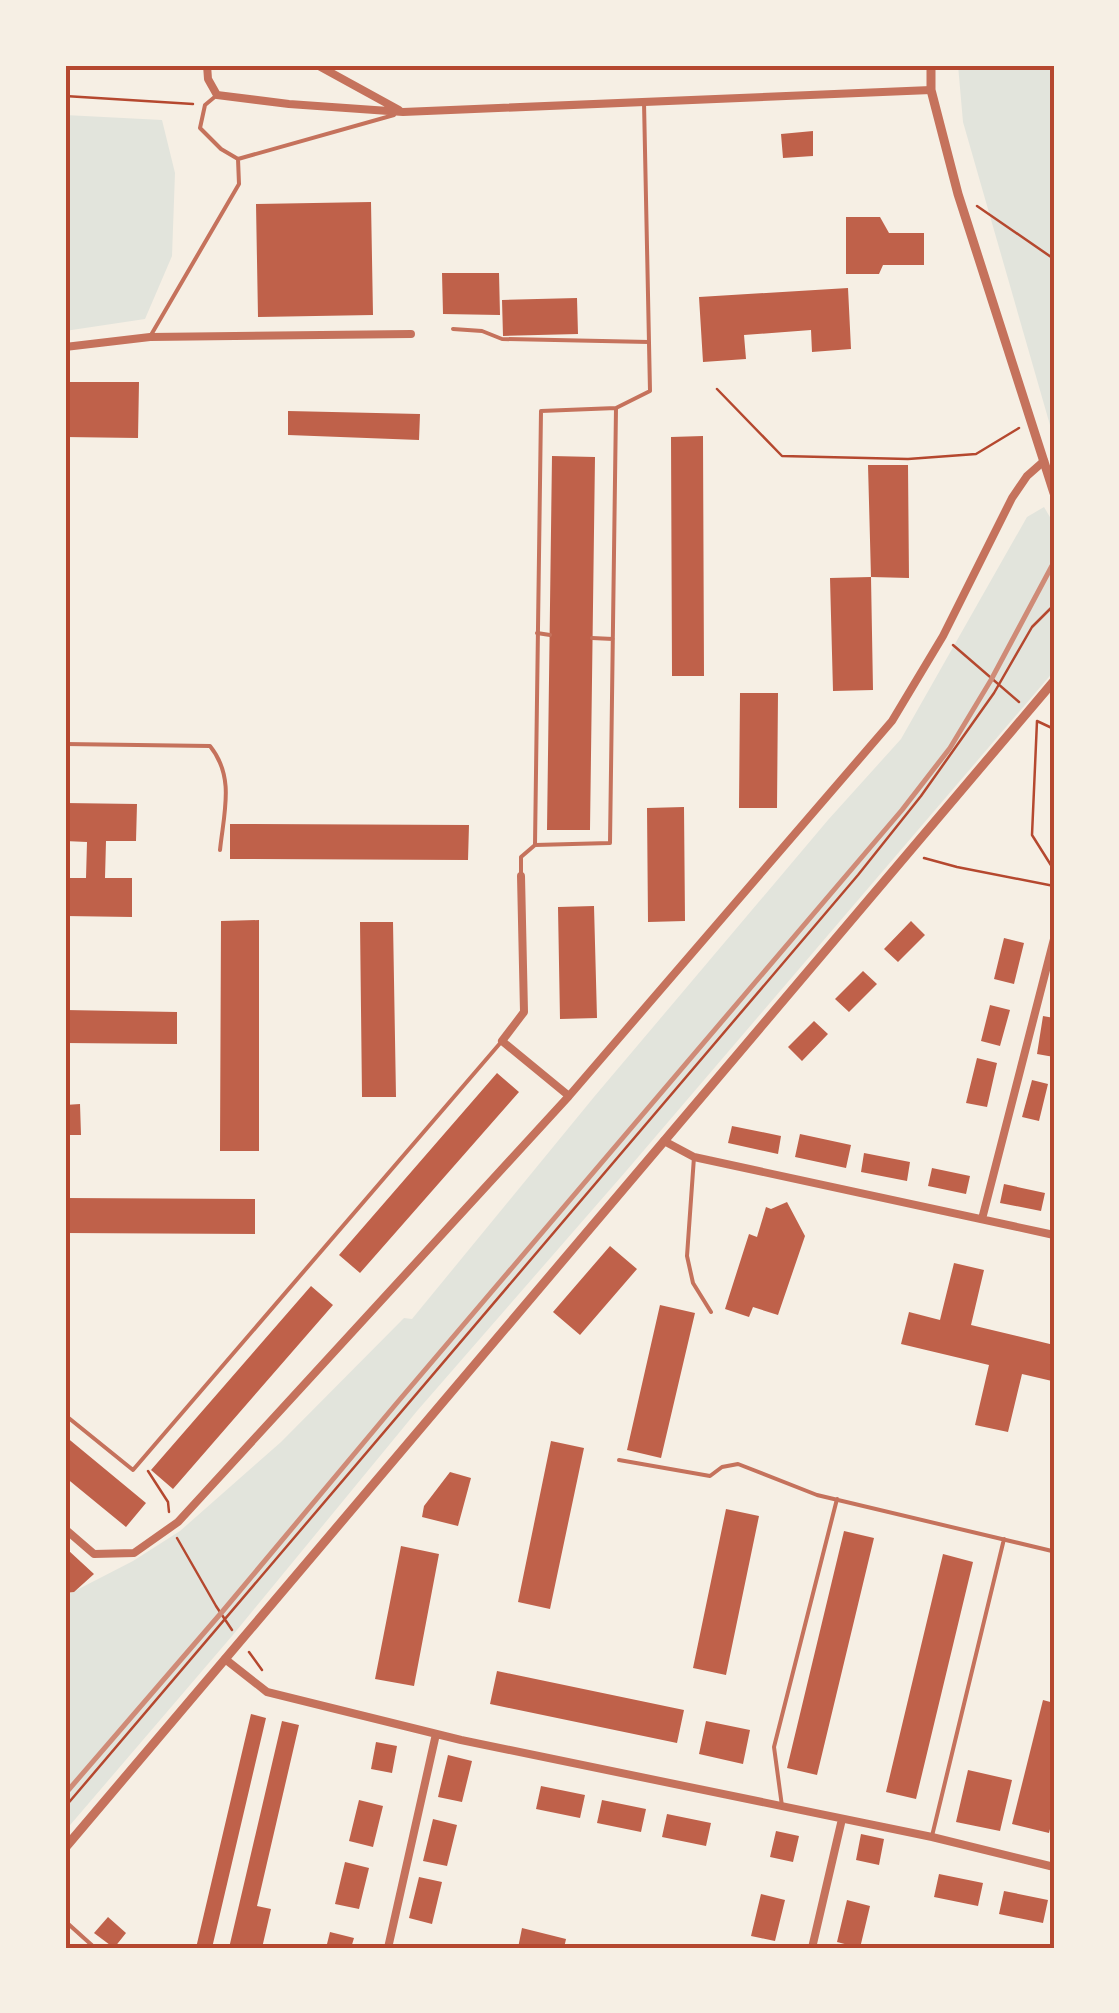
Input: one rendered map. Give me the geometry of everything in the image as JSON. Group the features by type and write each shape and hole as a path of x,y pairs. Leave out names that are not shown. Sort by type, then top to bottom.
{"street":[{"path":"207,65 208,79 217,95 403,112 931,90"},
{"path":"316,65 403,112"},
{"path":"931,65 931,90 958,194 1054,493"},
{"path":"65,347 150,337 411,334"},
{"path":"65,1530 94,1554 134,1553 192,1507 568,1096 892,720 943,636 1012,498 1026,476 1044,461"},
{"path":"65,1848 1054,681"},
{"path":"521,876 524,1012 502,1041 568,1096"},
{"path":"982,1220 1054,939"},
{"path":"664,1141 694,1157 1054,1235"},
{"path":"225,1659 266,1692 436,1734 932,1837 1054,1867"},
{"path":"388,1948 436,1734"},
{"path":"812,1948 842,1819"}],"lane":[{"path":"217,95 205,105 200,128 238,159 403,112"},
{"path":"534,845 540,411 616,408 650,390 644,102"},
{"path":"150,337 240,184 238,159"},
{"path":"453,330 482,331 502,339 649,342"},
{"path":"521,876 521,857 534,845 610,843 616,408"},
{"path":"537,634 550,635"},
{"path":"592,638 613,639"},
{"path":"65,744 210,746 226,776 220,850"},
{"path":"65,1415 134,1470 502,1041"},
{"path":"694,1157 687,1256 692,1283 711,1312"},
{"path":"619,1460 710,1476 738,1464 817,1495 1052,1552"},
{"path":"782,1806 774,1747 837,1499"},
{"path":"932,1837 1004,1539"},
{"path":"65,1921 95,1948"}],"path":[{"path":"65,96 205,105"},
{"path":"958,194 1054,259"},
{"path":"717,389 782,456 908,459 976,454 1031,422"},
{"path":"65,1807 858,875 921,796 998,686 1032,626 1054,605"},
{"path":"943,636 1030,710"},
{"path":"1054,729 1037,721 1032,835 1054,870"},
{"path":"908,854 1054,886"},
{"path":"144,1466 168,1502 171,1526 225,1618 264,1672"}],"shaded area":[{"path":"958,65 1054,65 1054,439 963,122"},
{"path":"65,115 162,120 175,173 172,256 145,319 65,331"},
{"path":"1044,507 1054,524 1054,671 417,1411 65,1831 65,1596 180,1531 281,1442 404,1318 412,1319 594,1097 901,739 1027,517"}],"building":[{"path":"813,131 813,156 783,158 781,134"},
{"path":"371,202 373,315 258,317 256,204"},
{"path":"846,217 880,217 889,233 924,233 924,265 883,265 879,274 846,274"},
{"path":"442,273 499,273 500,315 443,314"},
{"path":"848,288 851,349 812,352 811,330 744,335 746,359 703,362 699,297"},
{"path":"577,298 578,334 503,336 502,300"},
{"path":"65,382 139,382 138,438 65,437"},
{"path":"288,411 420,414 419,440 288,435"},
{"path":"703,436 704,676 672,676 671,437"},
{"path":"552,456 595,457 590,830 547,830"},
{"path":"868,465 908,465 909,578 871,577"},
{"path":"871,577 873,690 833,691 830,578"},
{"path":"740,693 778,693 777,808 739,808"},
{"path":"65,803 137,804 136,841 106,841 105,878 132,878 132,917 65,916 65,878 86,878 87,842 65,841"},
{"path":"684,807 685,921 648,922 647,808"},
{"path":"230,824 469,825 468,860 230,859"},
{"path":"594,906 597,1018 560,1019 558,907"},
{"path":"259,920 259,1151 220,1151 221,921"},
{"path":"911,921 925,935 898,962 884,949"},
{"path":"360,922 393,922 396,1097 362,1097"},
{"path":"1004,938 1024,943 1014,984 994,979"},
{"path":"863,971 877,984 849,1012 835,999"},
{"path":"990,1005 1010,1010 1000,1046 981,1041"},
{"path":"65,1010 177,1012 177,1044 65,1043"},
{"path":"1043,1016 1054,1018 1054,1057 1037,1054"},
{"path":"814,1021 828,1034 802,1061 788,1047"},
{"path":"977,1058 997,1063 987,1107 966,1103"},
{"path":"497,1073 519,1092 360,1273 339,1255"},
{"path":"1032,1080 1048,1084 1039,1121 1022,1117"},
{"path":"80,1104 81,1135 65,1135 65,1105"},
{"path":"732,1126 781,1136 778,1154 728,1143"},
{"path":"800,1134 851,1145 846,1168 795,1157"},
{"path":"864,1153 910,1162 907,1181 861,1172"},
{"path":"932,1168 970,1176 966,1194 928,1186"},
{"path":"1004,1184 1045,1193 1041,1211 1000,1203"},
{"path":"65,1198 255,1199 255,1234 65,1233"},
{"path":"787,1202 805,1236 778,1315 753,1307 749,1317 725,1309 749,1234 757,1237 766,1207 771,1209"},
{"path":"610,1246 637,1269 580,1335 553,1312"},
{"path":"954,1263 984,1270 971,1325 1054,1345 1052,1381 1022,1374 1008,1432 975,1425 989,1365 901,1344 909,1312 940,1320"},
{"path":"311,1286 333,1305 173,1489 151,1470"},
{"path":"660,1305 695,1313 661,1458 627,1450"},
{"path":"65,1436 146,1503 126,1527 65,1477"},
{"path":"551,1441 584,1448 550,1609 518,1602"},
{"path":"450,1472 471,1478 458,1526 422,1517 424,1506"},
{"path":"726,1509 759,1516 726,1675 693,1668"},
{"path":"844,1531 874,1538 817,1775 787,1768"},
{"path":"401,1546 439,1554 414,1686 375,1679"},
{"path":"68,1550 94,1574 74,1592 65,1593 65,1554"},
{"path":"943,1554 973,1562 916,1799 886,1792"},
{"path":"497,1671 684,1710 677,1743 490,1704"},
{"path":"1043,1700 1054,1703 1054,1813 1049,1833 1012,1824"},
{"path":"251,1714 266,1718 212,1948 196,1948"},
{"path":"282,1721 299,1725 257,1906 271,1909 262,1948 229,1948"},
{"path":"706,1721 750,1730 743,1764 699,1754"},
{"path":"376,1742 397,1746 392,1773 371,1769"},
{"path":"448,1755 472,1761 462,1802 438,1797"},
{"path":"968,1770 1012,1780 1000,1831 956,1822"},
{"path":"541,1786 585,1795 580,1818 536,1809"},
{"path":"359,1800 383,1806 373,1847 349,1841"},
{"path":"602,1800 646,1809 641,1832 597,1823"},
{"path":"667,1814 711,1823 706,1846 662,1837"},
{"path":"433,1819 457,1825 447,1866 423,1861"},
{"path":"776,1831 799,1836 793,1862 770,1857"},
{"path":"861,1834 884,1839 879,1865 856,1860"},
{"path":"345,1862 369,1868 359,1909 335,1904"},
{"path":"939,1874 983,1883 978,1906 934,1897"},
{"path":"419,1877 442,1882 432,1924 409,1918"},
{"path":"1004,1891 1048,1900 1043,1923 999,1914"},
{"path":"761,1894 785,1900 775,1941 751,1936"},
{"path":"847,1900 870,1906 860,1948 837,1942"},
{"path":"108,1917 126,1933 114,1948 94,1933"},
{"path":"522,1928 566,1939 564,1948 518,1948"},
{"path":"330,1932 354,1938 351,1948 326,1948"}],"railway":[{"path":"65,1794 902,810 950,748 1054,562"}]}
